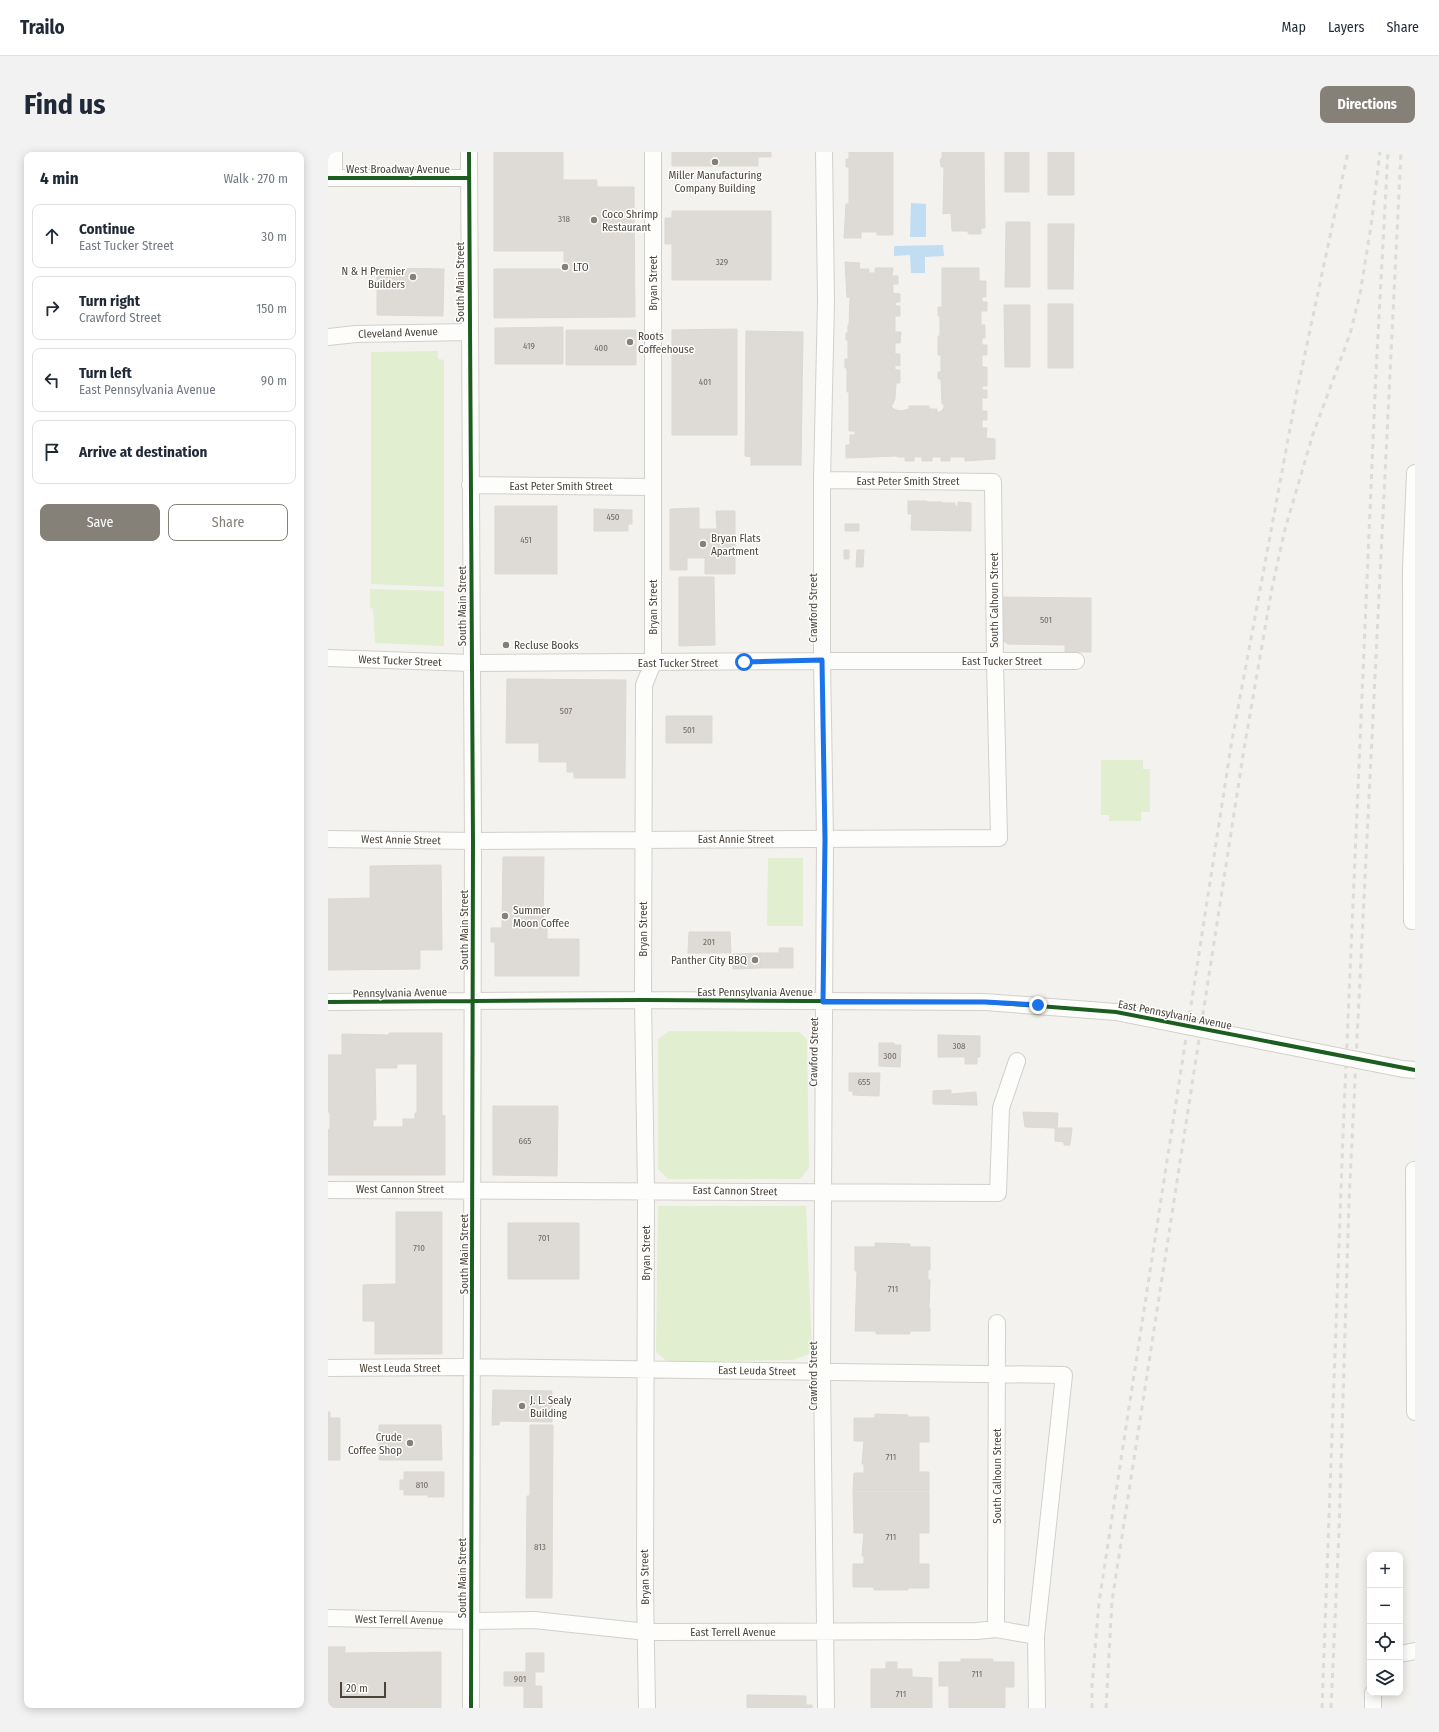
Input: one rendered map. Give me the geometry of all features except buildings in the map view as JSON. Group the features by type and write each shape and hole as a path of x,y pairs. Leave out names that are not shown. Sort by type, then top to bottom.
{"street":[{"path":"331,178 334,152"},
{"name":"South Main Street","path":"469,152 473,841 473,1368 471,1708"},
{"name":"Bryan Street","path":"647,1708 647,1632 645,1589 646,1190 643,1000 643,840 644,685 653,663 653,152"},
{"name":"Crawford Street","path":"824,152 826,301 822,480 822,660 825,839 822,1372 826,1708"},
{"name":"West Broadway Avenue","path":"331,178 468,178"},
{"name":"Cleveland Avenue","path":"328,337 349,335 469,332"},
{"path":"1412,921 1413,568 1415,473"},
{"name":"East Peter Smith Street","path":"822,480 993,482"},
{"name":"South Calhoun Street","path":"993,482 999,838"},
{"name":"East Peter Smith Street","path":"470,485 652,487"},
{"name":"West Tucker Street","path":"328,658 471,663"},
{"name":"East Tucker Street","path":"471,663 653,663 822,660 1076,661"},
{"name":"East Annie Street","path":"473,841 999,838"},
{"name":"West Annie Street","path":"328,839 473,841"},
{"name":"East Pennsylvania Avenue","path":"473,1001 643,1000 985,1002 1116,1012 1409,1070"},
{"name":"Pennsylvania Avenue","path":"328,1002 473,1001"},
{"name":"East Cannon Street","path":"473,1189 998,1193 1001,1108 1017,1061"},
{"path":"1414,1170 1415,1412"},
{"name":"West Cannon Street","path":"328,1190 473,1189"},
{"name":"South Calhoun Street","path":"996,1323 998,1373 996,1629"},
{"name":"West Leuda Street","path":"328,1368 473,1368"},
{"name":"East Leuda Street","path":"473,1368 998,1373 1064,1375 1036,1636"},
{"name":"West Terrell Avenue","path":"328,1618 471,1622"},
{"name":"East Terrell Avenue","path":"471,1622 534,1620 647,1632 977,1631 996,1629 1036,1636"},
{"path":"1036,1636 1037,1708"},
{"path":"1403,1653 1415,1651"},
{"path":"1373,1696 1373,1708"}],"green space":[{"path":"438,351 438,359 444,360 444,587 371,584 371,352"},
{"path":"370,589 444,591 444,646 375,643 373,609 370,608"},
{"path":"1101,760 1143,760 1143,769 1150,769 1150,812 1141,812 1141,821 1109,821 1109,815 1101,815"},
{"path":"768,858 803,858 803,926 767,926"},
{"path":"669,1031 799,1032 807,1039 809,1168 800,1179 668,1179 658,1169 658,1039"},
{"path":"658,1206 806,1206 812,1353 792,1360 668,1362 656,1352"}],"water":[{"path":"911,203 926,204 926,237 910,237"},
{"path":"943,245 944,256 925,257 925,273 911,273 910,255 894,256 894,246"}],"railway":[{"path":"1092,1708 1092,1686 1099,1602 1231,746 1297,391 1348,152"},
{"path":"1106,1708 1112,1601 1244,749 1272,588 1285,529 1313,434 1350,334 1360,294 1371,226 1380,152"},
{"path":"1322,1708 1343,1135 1376,372 1388,152"},
{"path":"1331,1708 1339,1532 1349,1201 1401,152"}],"cycle path":[{"path":"469,152 473,841 471,1708"},
{"path":"328,178 468,178"},
{"path":"328,1002 643,1000 985,1002 1116,1012 1415,1070"}],"place":[{"name":"Miller Manufacturing Company Building","path":"715,162"},
{"name":"Coco Shrimp Restaurant","path":"594,220"},
{"name":"LTO","path":"565,267"},
{"name":"N & H Premier Builders","path":"413,277"},
{"name":"Roots Coffeehouse","path":"630,342"},
{"name":"Bryan Flats Apartment","path":"703,544"},
{"name":"Recluse Books","path":"506,645"},
{"name":"Summer Moon Coffee","path":"505,916"},
{"name":"Panther City BBQ","path":"755,960"},
{"name":"J. L. Sealy Building","path":"522,1406"},
{"name":"Crude Coffee Shop","path":"410,1443"}],"route":[{"path":"744,662 822,660 825,839 823,1002 985,1002 1038,1005"}]}
